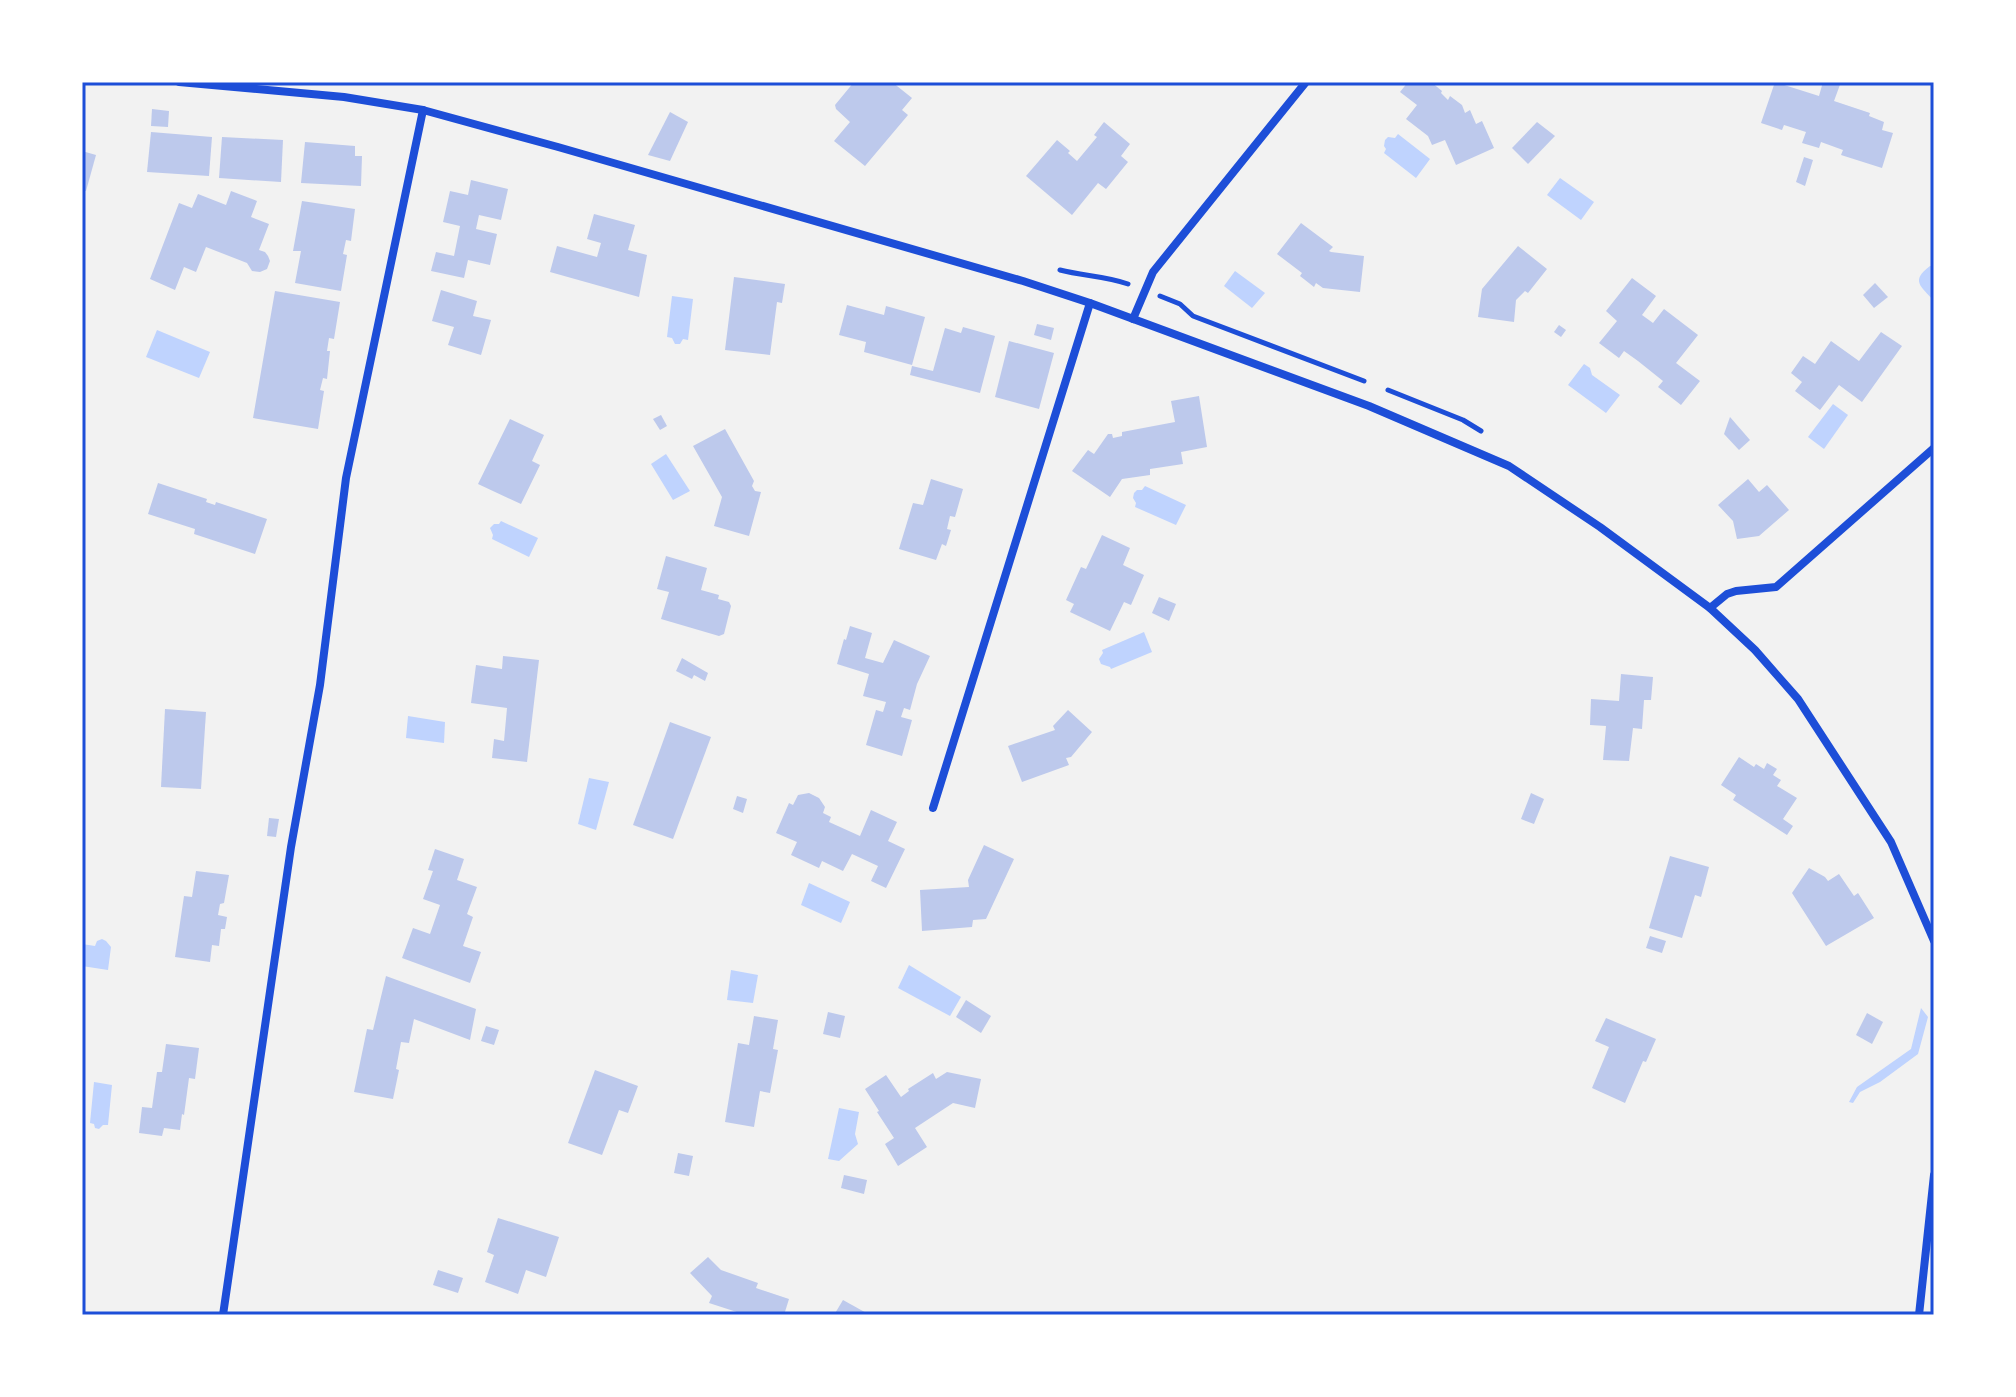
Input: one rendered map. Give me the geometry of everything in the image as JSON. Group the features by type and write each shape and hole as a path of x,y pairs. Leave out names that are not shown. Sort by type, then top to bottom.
{"street":[{"path":"179,82 344,97 423,110 1023,281 1369,406 1509,466 1600,527 1710,608 1755,650 1798,699 1891,842 1934,941"},
{"path":"1133,319 1153,272 1306,82"},
{"path":"223,1315 291,847 320,685 346,478 423,110"},
{"path":"933,808 1090,303"},
{"path":"1710,608 1727,594 1776,587 1934,448"},
{"path":"1919,1315 1934,1175"}],"path":[{"path":"1050,267 1079,275 1114,279 1180,304 1193,316 1366,381"},
{"path":"1380,387 1463,420 1488,434"}],"water":[{"path":"1398,134 1430,159 1416,178 1384,153 1385,140"},
{"path":"1560,178 1594,202 1581,220 1547,195"},
{"path":"1930,266 1934,266 1934,301 1919,280"},
{"path":"1235,271 1265,293 1252,308 1224,286"},
{"path":"672,296 693,299 688,340 683,339 680,344 667,337"},
{"path":"157,330 210,352 199,378 146,357"},
{"path":"1584,364 1590,368 1592,375 1620,395 1606,413 1568,385"},
{"path":"1833,404 1848,415 1824,449 1808,437"},
{"path":"666,454 690,491 673,500 651,464"},
{"path":"1145,486 1186,505 1176,525 1135,507 1134,493"},
{"path":"501,521 538,538 529,557 492,539 490,528"},
{"path":"1144,632 1152,652 1111,669 1101,664 1102,650"},
{"path":"408,716 445,722 444,743 406,738"},
{"path":"589,778 609,782 596,830 578,824"},
{"path":"809,883 850,902 841,923 801,905"},
{"path":"102,939 111,947 108,970 82,966 82,944 95,946"},
{"path":"909,965 961,997 950,1016 898,988"},
{"path":"731,970 758,975 753,1003 727,1000"},
{"path":"1921,1008 1928,1017 1918,1054 1880,1082 1860,1092 1853,1103 1849,1102 1857,1087 1911,1049"},
{"path":"94,1082 112,1085 108,1125 99,1129 90,1123"},
{"path":"839,1108 859,1112 855,1134 858,1144 839,1161 828,1159"}],"building":[{"path":"854,82 892,82 912,98 902,110 908,115 865,166 834,141 850,122 835,105"},
{"path":"1408,82 1431,82 1448,100 1450,96 1462,105 1465,113 1470,110 1476,124 1482,121 1494,148 1456,165 1445,140 1432,145 1428,136 1406,119 1417,105 1400,92"},
{"path":"1775,82 1819,96 1823,82 1841,82 1834,101 1870,113 1869,116 1884,122 1882,130 1893,133 1882,168 1841,155 1843,150 1821,142 1819,148 1802,143 1806,132 1784,125 1782,130 1761,123"},
{"path":"152,109 169,111 168,127 151,126"},
{"path":"670,112 688,122 670,161 648,155"},
{"path":"1104,122 1130,144 1121,156 1128,162 1106,189 1098,183 1072,215 1026,176 1057,140 1077,161 1097,137 1094,135"},
{"path":"1537,122 1555,136 1528,164 1512,148"},
{"path":"151,132 212,137 209,176 147,172"},
{"path":"222,137 283,140 281,182 219,178"},
{"path":"305,142 355,146 355,156 362,156 361,186 301,183"},
{"path":"82,151 96,155 86,191 82,190"},
{"path":"1804,157 1813,160 1805,186 1796,182"},
{"path":"471,180 508,189 501,220 479,215 476,229 497,234 490,265 468,260 464,278 431,271 436,252 454,256 460,226 443,222 450,191 468,195"},
{"path":"231,191 257,201 251,217 269,224 259,250 268,256 267,269 252,271 247,263 206,247 196,272 184,267 175,290 150,279 179,203 192,208 198,194 226,205"},
{"path":"302,201 355,209 351,241 346,240 343,254 347,255 341,291 295,283 301,251 293,251"},
{"path":"594,214 635,225 628,250 647,255 639,297 550,272 557,246 597,257 601,243 587,239"},
{"path":"1301,223 1333,247 1329,251 1364,256 1360,292 1323,288 1316,283 1314,287 1300,276 1302,273 1277,254"},
{"path":"1518,246 1547,269 1528,293 1525,291 1516,300 1514,322 1478,317 1482,289"},
{"path":"734,277 785,284 782,303 777,302 770,355 725,350"},
{"path":"1632,278 1656,296 1642,315 1653,323 1664,309 1698,335 1676,363 1700,381 1681,405 1658,387 1663,381 1638,361 1624,351 1619,358 1599,343 1617,321 1606,311"},
{"path":"1875,283 1888,297 1874,308 1863,295"},
{"path":"441,290 477,301 473,316 491,320 481,355 448,345 454,327 432,321"},
{"path":"275,291 340,302 334,339 329,338 327,379 323,378 320,390 324,391 318,429 253,418"},
{"path":"847,305 884,315 886,306 925,317 912,365 864,352 866,342 839,335"},
{"path":"1037,324 1054,328 1051,340 1034,335"},
{"path":"1559,325 1566,330 1561,337 1554,332"},
{"path":"963,327 995,336 980,393 910,375 912,366 933,371 945,328 961,333"},
{"path":"1881,332 1902,346 1862,402 1839,385 1820,410 1795,391 1802,382 1791,373 1803,356 1815,364 1831,341 1859,361"},
{"path":"1009,341 1054,353 1039,409 995,397"},
{"path":"1199,396 1207,447 1181,452 1183,464 1150,469 1150,475 1122,479 1110,497 1072,471 1088,450 1094,454 1108,434 1112,434 1113,438 1122,436 1122,432 1175,422 1171,401"},
{"path":"661,415 667,426 660,430 653,419"},
{"path":"1730,417 1750,440 1739,450 1724,434"},
{"path":"510,419 544,435 532,461 540,465 521,504 478,484"},
{"path":"725,429 754,481 752,486 755,491 761,492 749,536 714,526 722,497 693,446"},
{"path":"931,479 963,489 955,517 950,516 947,529 951,530 946,546 942,544 936,560 899,549 913,503 923,505"},
{"path":"1748,479 1759,492 1767,485 1789,510 1759,536 1737,539 1733,521 1718,505"},
{"path":"158,483 207,499 206,502 215,505 216,502 267,519 255,554 194,534 195,529 148,514"},
{"path":"1102,535 1130,548 1123,565 1144,575 1131,605 1124,602 1110,631 1070,612 1074,604 1066,600 1081,567 1086,569"},
{"path":"666,556 707,568 701,590 719,595 718,599 729,602 731,606 724,634 719,636 661,619 669,592 657,589"},
{"path":"1159,597 1176,604 1169,621 1152,613"},
{"path":"850,626 872,633 865,658 883,663 894,640 930,656 917,684 910,710 904,708 901,717 912,720 902,756 866,745 876,710 883,712 886,702 863,696 869,674 837,664"},
{"path":"503,656 539,660 527,762 492,758 494,739 504,741 507,708 471,703 476,665 502,669"},
{"path":"682,658 708,673 705,681 676,671"},
{"path":"1621,674 1653,677 1651,700 1644,700 1642,729 1633,728 1629,761 1603,760 1606,726 1590,725 1591,699 1619,701"},
{"path":"165,709 206,712 201,789 161,787"},
{"path":"1068,710 1092,732 1071,757 1066,758 1069,765 1022,782 1008,746 1055,730 1053,726"},
{"path":"670,722 711,737 673,839 633,825"},
{"path":"1739,757 1754,767 1756,764 1764,769 1767,763 1777,769 1773,775 1781,780 1777,786 1797,798 1783,819 1793,826 1787,835 1733,800 1736,795 1721,785"},
{"path":"809,793 819,798 825,807 823,813 831,817 829,822 860,836 871,810 897,822 888,841 905,849 886,888 871,881 878,866 852,854 843,871 822,861 819,868 791,855 797,842 776,833 789,803 793,805 798,795"},
{"path":"1531,793 1544,799 1534,824 1521,819"},
{"path":"737,796 747,799 743,813 733,809"},
{"path":"269,818 279,819 276,837 267,836"},
{"path":"984,845 1014,859 986,919 973,920 972,927 922,931 920,890 969,887 968,880"},
{"path":"435,849 464,859 457,880 477,887 467,914 473,917 463,946 481,952 470,983 402,958 413,928 430,934 440,905 423,899 433,871 428,870"},
{"path":"1670,856 1709,867 1701,897 1695,895 1682,938 1649,928"},
{"path":"1809,868 1828,881 1839,874 1854,896 1858,893 1874,918 1826,946 1792,893"},
{"path":"196,871 229,875 224,903 220,904 218,915 227,917 225,929 221,929 219,946 212,945 210,962 175,957 184,896 192,897"},
{"path":"1650,936 1666,941 1662,953 1646,948"},
{"path":"386,976 476,1009 470,1040 414,1019 409,1043 401,1042 393,1099 354,1092 367,1029 373,1030"},
{"path":"966,1000 991,1016 981,1033 956,1017"},
{"path":"828,1012 845,1016 840,1038 823,1034"},
{"path":"1867,1013 1883,1022 1872,1044 1856,1035"},
{"path":"754,1016 778,1020 773,1049 778,1050 770,1093 760,1091 754,1127 725,1122 738,1043 749,1045"},
{"path":"1606,1018 1656,1039 1625,1103 1592,1088 1609,1047 1595,1041"},
{"path":"486,1026 499,1030 494,1045 481,1041"},
{"path":"166,1044 199,1048 195,1079 189,1078 180,1130 164,1128 162,1136 139,1133 142,1107 152,1108 157,1072 162,1072"},
{"path":"595,1070 638,1086 628,1113 619,1110 602,1155 568,1143"},
{"path":"947,1072 981,1079 975,1108 953,1103 915,1128 927,1147 898,1166 885,1144 894,1138 865,1089 886,1075 901,1097 933,1073 936,1079"},
{"path":"678,1153 693,1156 689,1176 674,1173"},
{"path":"844,1175 867,1180 864,1194 841,1188"},
{"path":"498,1218 559,1237 546,1277 526,1270 518,1294 485,1282 494,1255 487,1252"},
{"path":"708,1257 721,1270 758,1283 756,1288 789,1299 784,1315 746,1315 709,1303 712,1296 690,1273"},
{"path":"438,1270 463,1278 458,1293 433,1285"},
{"path":"843,1300 870,1315 834,1315"}]}
